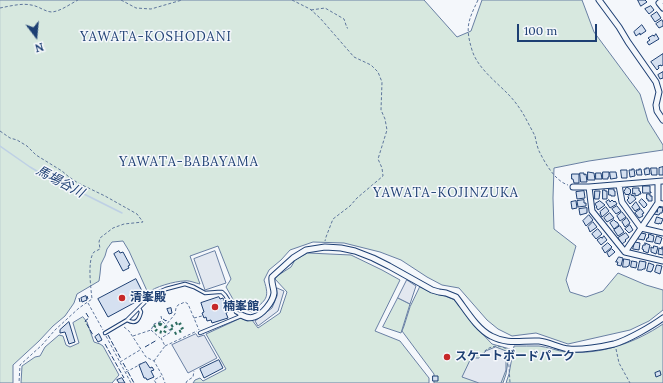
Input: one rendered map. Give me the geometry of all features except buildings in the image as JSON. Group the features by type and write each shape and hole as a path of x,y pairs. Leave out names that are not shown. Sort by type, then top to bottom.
{"street":[{"path":"599,0 619,26 628,42 656,82 659,92 656,105 657,111 663,120"},
{"path":"663,0 659,3 663,8"},
{"path":"574,187 660,182 660,204 641,228 625,252"},
{"path":"619,185 622,202 641,228 663,233"},
{"path":"589,187 592,211 625,252 663,261"},
{"path":"241,315 248,318 253,317 265,309 272,301 274,291 271,280 272,277 293,258 306,250 324,247 356,251 389,266 432,290 452,295 484,332 499,340 509,342 539,341 568,349 590,348 615,343 641,331 663,318"}],"lane":[{"path":"105,333 127,320 152,295 157,292 185,284 194,287 205,294 222,292 236,312 241,315"},
{"path":"127,320 130,322 137,321 142,312 140,308"},
{"path":"199,331 241,315"}],"path":[{"path":"0,8 32,5 52,12 60,10 78,0"},
{"path":"121,0 136,8 150,9 182,0"},
{"path":"292,0 311,10 320,18 354,57 371,65 378,72 382,82 381,110 385,119 387,130 378,159 382,168 382,176 350,206 332,219 324,247"},
{"path":"478,0 470,18 468,29 473,52 492,79 507,93 518,107 534,135 538,150 548,168 564,184 574,187"},
{"path":"311,10 323,8 330,11 344,19 348,28"},
{"path":"0,131 10,138 27,146 43,160 62,171 68,177 137,214 143,222 124,224 113,228 100,238 100,249 94,252 91,259 90,279 92,298 55,330 42,345 20,365 19,383"},
{"path":"154,361 165,346 199,331 186,302 178,305 176,308 176,314 166,325"},
{"path":"88,303 131,383"},
{"path":"161,316 162,321 170,332 161,338"},
{"path":"194,318 202,316"},
{"path":"132,336 150,330 154,324 162,321"},
{"path":"120,324 129,331 146,357 154,361 165,383"},
{"path":"150,330 161,338 165,346"},
{"path":"615,343 619,363 630,383"},
{"path":"476,355 480,355 486,349 494,346 508,350 510,383"},
{"path":"120,362 140,350"},
{"path":"125,372 143,363"},
{"path":"186,383 193,377 194,371"},
{"path":"156,383 154,380 162,375"}],"shaded area":[{"path":"0,0 424,0 457,37 471,31 482,0 582,0 594,32 640,94 648,121 663,145 663,150 589,161 554,168 554,229 576,246 566,280 570,292 586,297 603,291 618,273 646,285 663,290 663,310 649,321 630,330 568,344 536,333 512,336 498,329 487,320 459,288 442,285 401,260 380,252 344,243 313,242 290,250 269,270 264,280 267,291 266,298 252,312 238,308 226,287 231,279 218,246 190,256 200,284 180,281 159,287 148,293 123,241 112,242 107,249 101,264 99,281 77,294 74,303 65,316 13,365 13,383 0,383"},
{"path":"215,251 226,283 205,290 194,259"},
{"path":"308,253 351,255 400,280 375,331 400,341 429,378 429,383 193,383 195,380 200,378 203,381 226,369 206,334 241,318 247,321 252,320 258,328 280,313 287,292 275,279 291,267 295,260"},
{"path":"407,280 416,286 410,304 398,298"},
{"path":"420,287 430,292 455,300 474,325 492,344 510,349 503,383 434,383 434,374 402,331 410,307"},
{"path":"277,288 284,291 278,311 258,326 255,321 272,308 277,296"},
{"path":"398,298 410,304 401,333 383,327"},
{"path":"83,317 87,322 94,342 103,346 119,375 112,383 21,383 22,366 35,357 40,356 45,347 59,335 63,336 66,345 70,347 79,343 73,323"},
{"path":"663,324 663,383 506,383 514,346 539,346 566,352 592,352 629,342"},
{"path":"196,334 198,337 204,335 217,358 188,373 172,345"},
{"path":"496,347 506,351 506,370 501,383 479,383 462,377 471,358 479,358 486,351"}],"waterway":[{"name":"馬場谷川","path":"0,146 52,180 122,213"}],"hedge":[{"path":"172,330 170,327 179,322 183,330 174,334 173,332"},
{"path":"160,324 165,327 166,330 164,333 157,331 154,328 160,324"}],"fence":[{"path":"79,298 80,302"},
{"path":"86,313 89,318 85,321 93,335"},
{"path":"163,319 167,322"},
{"path":"108,335 121,359"},
{"path":"145,347 157,340"},
{"path":"105,344 124,378"},
{"path":"123,363 127,370"},
{"path":"128,372 134,383"}],"place":[{"name":"清峯殿","path":"122,298"},
{"name":"楠峯館","path":"215,307"},
{"name":"スケートボードパーク","path":"447,357"}],"district":[{"name":"YAWATA-KOSHODANI","path":"156,37"},
{"name":"YAWATA-BABAYAMA","path":"189,162"},
{"name":"YAWATA-KOJINZUKA","path":"446,193"}]}
